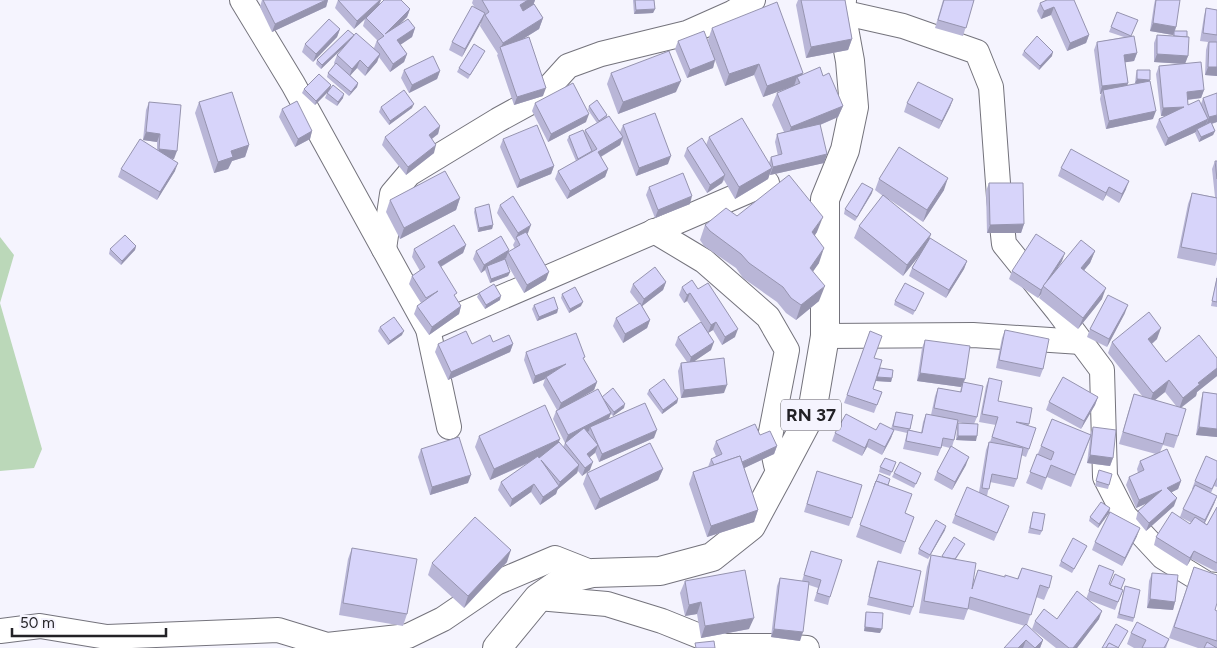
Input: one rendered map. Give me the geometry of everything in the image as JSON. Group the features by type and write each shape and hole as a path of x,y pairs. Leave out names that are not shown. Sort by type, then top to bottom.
{"main road":[{"name":"RN 37","path":"497,648 538,598 564,580 593,573 660,571 712,557 751,526 778,476 812,412 825,336 825,199 845,150 854,106 850,61 841,6"}],"street":[{"path":"242,0 293,84 428,329 449,427"},
{"path":"384,249 392,194 409,174 540,97 568,66 601,54 687,33 732,13 753,0"},
{"path":"841,6 977,52 991,86 1004,244 1102,370 1105,477 1125,516 1163,557 1207,584 1217,584"},
{"path":"428,329 767,183"},
{"path":"654,231 704,261 768,317 787,350 770,437 778,476"},
{"path":"825,336 973,335 1081,342"},
{"path":"0,631 40,626 107,637 278,630 327,646 408,636 443,619 496,583 556,558 593,573"},
{"path":"538,598 607,604 662,620 724,646 808,648"}],"green space":[{"path":"0,237 14,255 0,303"},
{"path":"0,303 42,449 34,468 0,471"}],"building":[{"path":"263,0 326,0 275,24"},
{"path":"338,0 380,0 357,21"},
{"path":"384,0 401,0 410,9 385,34 408,19 415,28 397,40 407,54 393,64 377,41 384,36 366,18"},
{"path":"482,0 528,0 520,5 523,11 534,4 543,18 503,43 485,15 489,12"},
{"path":"635,0 654,0 655,9 636,10"},
{"path":"801,0 845,0 852,39 811,47"},
{"path":"944,0 974,0 966,28 938,20"},
{"path":"1047,0 1074,0 1089,35 1070,43 1054,7 1044,11 1040,3"},
{"path":"1156,0 1180,0 1176,27 1153,23"},
{"path":"777,2 803,73 767,86 759,64 729,74 712,28"},
{"path":"472,6 485,13 465,49 452,42"},
{"path":"1206,8 1217,10 1217,35 1203,33"},
{"path":"1117,12 1138,20 1131,36 1111,27"},
{"path":"329,19 340,29 316,54 305,44"},
{"path":"348,30 354,35 322,65 317,60"},
{"path":"704,31 715,60 690,70 678,41"},
{"path":"1174,31 1187,31 1187,37 1174,36"},
{"path":"356,33 380,54 368,68 360,60 352,69 337,55"},
{"path":"1157,35 1189,37 1188,56 1157,54"},
{"path":"1037,36 1053,52 1040,66 1024,51"},
{"path":"1134,36 1137,53 1124,55 1128,83 1102,86 1097,42"},
{"path":"529,37 546,88 517,97 500,47"},
{"path":"1209,42 1217,42 1217,67 1208,67"},
{"path":"474,44 485,51 470,75 459,68"},
{"path":"669,51 681,81 623,102 611,73"},
{"path":"433,56 440,71 412,85 404,70"},
{"path":"1201,62 1204,90 1187,92 1188,105 1199,100 1208,119 1168,138 1159,119 1184,107 1163,108 1159,66"},
{"path":"336,63 358,83 351,92 328,73"},
{"path":"820,67 823,76 829,73 843,106 791,127 777,93 800,83 797,77"},
{"path":"1137,70 1150,70 1150,80 1137,79"},
{"path":"319,74 331,85 316,101 304,89"},
{"path":"1150,81 1156,111 1109,121 1103,90"},
{"path":"918,82 953,99 942,121 907,103"},
{"path":"573,83 589,114 551,134 535,103"},
{"path":"333,85 344,94 338,102 327,93"},
{"path":"404,90 414,104 390,121 381,107"},
{"path":"232,92 249,145 231,151 233,157 218,162 199,102"},
{"path":"1217,93 1217,115 1209,117 1203,98"},
{"path":"597,100 607,115 599,121 589,106"},
{"path":"297,101 312,131 298,139 282,109"},
{"path":"149,102 181,105 177,151 159,149 160,134 146,132"},
{"path":"425,106 440,126 429,135 436,145 408,167 385,137"},
{"path":"655,113 671,156 639,168 623,125"},
{"path":"609,116 623,137 598,152 608,169 570,191 558,171 597,149 585,130"},
{"path":"742,118 772,168 739,187 709,137"},
{"path":"1211,122 1215,131 1201,137 1197,129"},
{"path":"820,124 827,154 773,167 771,157 782,154 777,134"},
{"path":"537,125 554,166 520,180 503,139"},
{"path":"583,130 592,151 578,159 569,136"},
{"path":"702,138 725,175 710,185 687,148"},
{"path":"140,139 178,163 160,192 121,169"},
{"path":"899,147 948,178 927,210 879,179"},
{"path":"1071,149 1129,181 1122,194 1109,187 1106,193 1061,168"},
{"path":"1215,161 1217,161 1217,179"},
{"path":"445,171 460,198 404,228 390,200"},
{"path":"683,173 692,196 658,210 649,187"},
{"path":"789,175 823,217 812,232 824,248 810,268 825,286 801,305 791,298 783,287 749,263 741,254 710,231 705,225 726,208 737,216"},
{"path":"862,183 873,189 857,217 845,209"},
{"path":"989,183 1023,183 1024,224 990,225"},
{"path":"1192,193 1217,198 1217,254 1181,247"},
{"path":"883,195 931,234 907,265 859,226"},
{"path":"513,196 531,225 518,233 500,205"},
{"path":"489,204 493,225 479,228 475,208"},
{"path":"454,225 466,245 438,262 457,293 454,295 461,306 432,327 417,306 438,291 426,298 412,276 425,267 414,249"},
{"path":"526,232 549,272 527,285 508,252 520,245 516,237"},
{"path":"1036,234 1065,253 1041,290 1012,271"},
{"path":"125,235 136,246 122,261 110,249"},
{"path":"501,236 509,250 484,265 476,251"},
{"path":"930,238 967,261 949,290 912,268"},
{"path":"1081,240 1095,251 1081,268 1106,288 1083,318 1043,286"},
{"path":"505,259 510,272 491,279 487,266"},
{"path":"655,267 666,282 644,299 633,284"},
{"path":"1217,278 1217,302 1212,301"},
{"path":"692,280 698,289 708,283 738,329 725,337 716,322 711,325 690,293 687,295 682,287"},
{"path":"905,283 924,293 915,311 895,301"},
{"path":"494,284 501,296 486,305 479,293"},
{"path":"575,287 583,302 570,309 562,294"},
{"path":"1108,295 1128,305 1109,339 1090,329"},
{"path":"554,297 558,309 539,317 534,305"},
{"path":"640,303 650,320 625,334 616,318"},
{"path":"1149,312 1161,328 1148,339 1166,362 1199,335 1217,358 1217,368 1183,398 1169,380 1153,393 1112,342"},
{"path":"394,317 404,331 390,341 380,327"},
{"path":"701,322 714,342 691,357 678,337"},
{"path":"1005,330 1049,339 1043,369 999,360"},
{"path":"466,331 472,344 490,335 493,342 509,335 513,344 451,372 438,344"},
{"path":"870,331 882,336 874,358 882,360 873,389 882,392 877,405 847,395"},
{"path":"576,333 585,357 583,358 597,382 561,403 546,377 566,364 535,376 526,352"},
{"path":"925,340 970,346 965,379 920,373"},
{"path":"724,358 727,385 684,390 681,363"},
{"path":"880,368 893,370 892,378 877,377"},
{"path":"1063,377 1098,397 1084,421 1049,402"},
{"path":"989,378 1002,381 998,401 1032,408 1029,424 1016,422 1036,428 1029,449 992,437 998,417 982,414"},
{"path":"664,379 678,399 663,410 649,390"},
{"path":"963,382 983,386 977,417 934,408 938,388 961,392"},
{"path":"613,388 625,404 614,412 602,397"},
{"path":"598,389 611,413 568,435 556,411"},
{"path":"1203,392 1217,394 1217,429 1199,427"},
{"path":"1134,394 1186,409 1178,436 1166,433 1163,444 1123,432"},
{"path":"645,403 657,430 602,454 590,427"},
{"path":"545,405 560,439 494,469 479,436"},
{"path":"896,412 913,415 910,429 893,426"},
{"path":"846,414 876,430 880,423 894,430 885,447 869,439 865,448 835,433"},
{"path":"926,414 958,420 954,440 943,438 941,448 906,441 908,430 922,433"},
{"path":"1052,419 1091,435 1075,475 1051,465 1046,478 1030,472 1037,454 1051,460 1054,452 1041,446"},
{"path":"958,423 978,424 977,436 958,436"},
{"path":"755,424 760,435 770,431 777,446 742,462 740,456 714,465 711,459 722,454 716,441"},
{"path":"1093,427 1116,430 1113,458 1090,455"},
{"path":"584,428 598,445 587,454 593,462 585,468 565,443"},
{"path":"459,437 471,475 432,487 421,449"},
{"path":"559,442 579,465 560,482 541,460 559,486 543,497 534,484 512,499 501,482 538,456 539,458"},
{"path":"989,442 1023,448 1017,479 992,474 989,489 982,488"},
{"path":"650,443 663,469 600,499 587,473"},
{"path":"951,446 969,457 955,482 937,472"},
{"path":"1167,449 1181,481 1167,488 1177,498 1149,523 1138,511 1162,490 1139,500 1129,477 1144,470 1140,461"},
{"path":"740,456 758,510 711,526 693,472"},
{"path":"1206,456 1217,461 1217,478 1212,489 1195,481"},
{"path":"885,458 896,462 892,472 880,467"},
{"path":"900,462 921,473 916,484 894,473"},
{"path":"1099,470 1112,474 1109,485 1096,481"},
{"path":"817,471 862,485 852,518 807,504"},
{"path":"879,474 890,479 888,485 876,481"},
{"path":"876,481 912,494 905,513 914,517 905,542 860,525"},
{"path":"1195,485 1217,496 1205,520 1183,509"},
{"path":"967,487 1009,506 997,533 955,515"},
{"path":"1101,502 1110,508 1099,524 1090,517"},
{"path":"1217,507 1217,563 1194,551 1190,558 1156,537 1172,512 1190,524 1195,517 1207,525"},
{"path":"1033,512 1045,514 1042,531 1030,528"},
{"path":"1110,512 1140,528 1125,558 1095,542"},
{"path":"475,517 511,550 468,596 432,563"},
{"path":"936,520 946,526 930,555 919,549"},
{"path":"954,537 965,544 955,559 943,557 942,556"},
{"path":"1073,538 1087,546 1074,569 1061,561"},
{"path":"352,548 417,559 407,614 343,603"},
{"path":"811,551 842,560 830,597 817,593 821,580 804,575"},
{"path":"931,555 976,563 972,589 978,570 1018,579 1022,568 1052,576 1049,588 1040,585 1031,615 970,597 968,609 924,601"},
{"path":"878,561 921,571 913,607 869,597"},
{"path":"1099,565 1114,571 1109,584 1123,590 1118,602 1089,591"},
{"path":"1194,567 1217,575 1217,603 1215,610 1217,611 1217,641 1174,627"},
{"path":"745,570 754,618 705,626 701,602 689,605 685,581"},
{"path":"1152,573 1178,575 1175,602 1150,599"},
{"path":"1115,574 1125,579 1121,589 1110,585"},
{"path":"780,578 809,582 803,632 774,629"},
{"path":"1125,586 1140,590 1134,618 1119,614"},
{"path":"1077,591 1102,611 1073,648 1069,648 1035,621 1044,609 1057,619"},
{"path":"866,612 883,613 882,629 865,627"},
{"path":"1137,622 1169,639 1164,648 1142,648 1146,640 1131,633"},
{"path":"1026,624 1043,640 1035,648 1026,640 1018,648 1004,648"},
{"path":"1116,624 1128,631 1118,648 1109,643 1106,648 1102,648"},
{"path":"714,641 715,648 696,648 695,643"},
{"path":"1207,642 1217,648 1204,648"},
{"path":"1109,643 1119,648 1106,648"}]}
